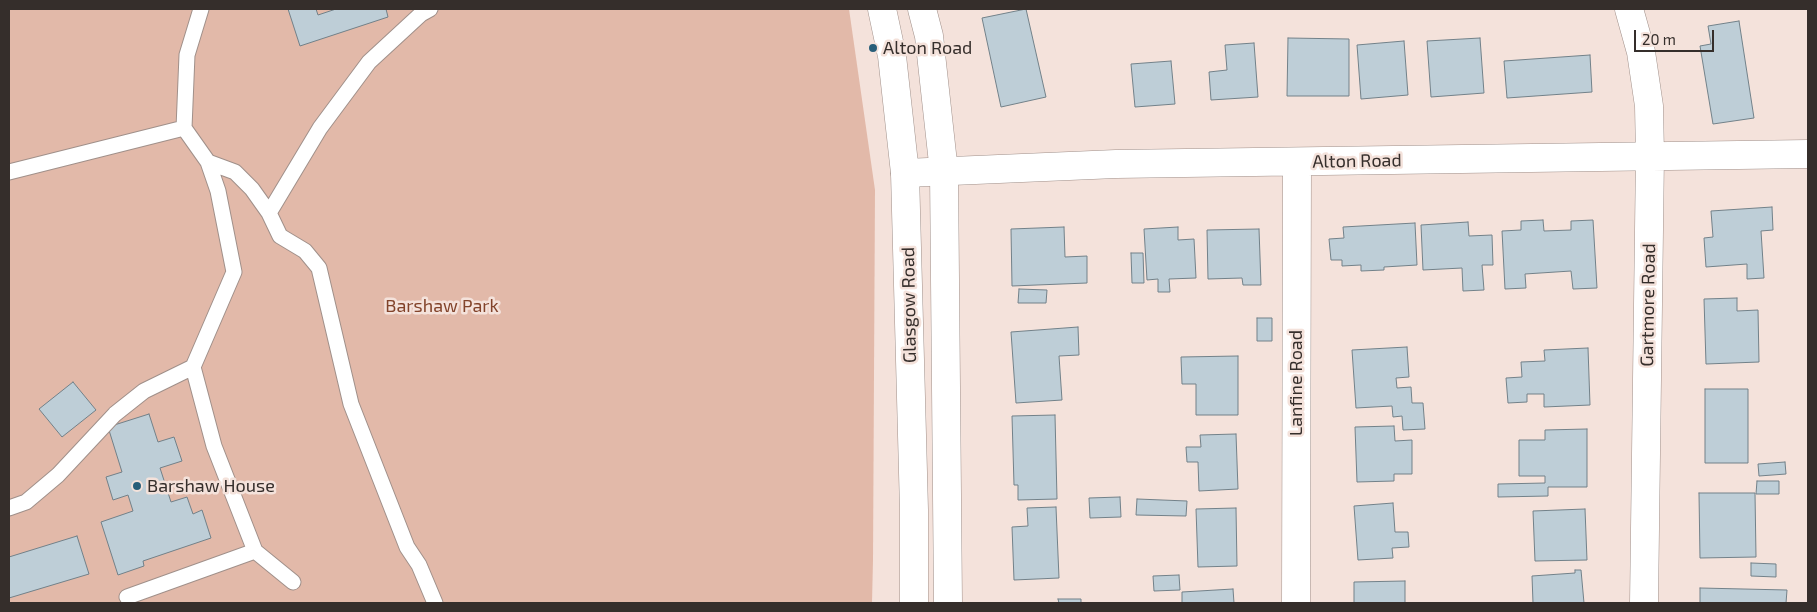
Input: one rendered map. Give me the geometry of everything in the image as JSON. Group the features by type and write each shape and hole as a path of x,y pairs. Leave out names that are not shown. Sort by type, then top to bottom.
{"street":[{"name":"Glasgow Road","path":"882,9 892,56 905,173 914,510 914,603"},
{"name":"Glasgow Road","path":"922,9 928,36 944,172 948,603"},
{"name":"Gartmore Road","path":"1630,9 1641,52 1649,106 1650,156 1644,603"},
{"name":"Alton Road","path":"905,173 1116,164 1808,154"},
{"name":"Lanfine Road","path":"1296,603 1297,162"}],"lane":[{"path":"201,9 187,55 184,128 208,162 218,191 234,272 192,367 214,446 255,551 293,582"},
{"path":"268,213 320,128 369,62 421,14 430,9"},
{"path":"9,172 184,128"},
{"path":"208,162 235,172 252,189 280,236 304,251 319,268 351,404 407,547 419,565 435,603"},
{"path":"9,508 26,502 58,474 115,414 144,391 192,367"},
{"path":"127,597 255,551"}],"green space":[{"name":"Barshaw Park","path":"9,9 849,9 875,190 872,603 9,603"}],"building":[{"path":"288,9 316,9 318,15 336,9 386,9 388,17 300,46"},
{"path":"1026,9 1046,97 1001,107 982,18"},
{"path":"1739,21 1754,118 1713,124 1700,46 1711,44 1708,26"},
{"path":"1288,38 1349,39 1349,96 1287,96"},
{"path":"1480,38 1484,93 1431,97 1427,41"},
{"path":"1404,41 1408,95 1361,99 1357,45"},
{"path":"1254,43 1258,97 1211,100 1209,72 1227,70 1225,45"},
{"path":"1590,55 1592,92 1507,98 1504,61"},
{"path":"1171,61 1175,104 1135,107 1131,64"},
{"path":"1772,207 1773,230 1761,231 1764,278 1747,279 1747,264 1706,267 1704,238 1713,237 1711,211"},
{"path":"1543,220 1544,231 1571,230 1571,221 1593,220 1597,288 1573,289 1571,271 1525,274 1526,288 1505,289 1502,231 1521,230 1521,221"},
{"path":"1468,222 1469,236 1492,235 1493,265 1482,265 1484,290 1463,291 1462,268 1423,270 1421,225"},
{"path":"1415,223 1417,265 1384,267 1384,270 1361,271 1361,265 1342,266 1342,260 1331,260 1329,239 1344,238 1343,227"},
{"path":"1064,227 1065,257 1087,256 1087,283 1012,286 1011,229"},
{"path":"1178,227 1178,240 1194,239 1196,278 1169,279 1170,292 1158,292 1158,279 1147,280 1144,229"},
{"path":"1259,229 1261,285 1243,285 1242,278 1208,279 1207,230"},
{"path":"1131,253 1143,253 1144,283 1132,283"},
{"path":"1019,289 1047,290 1046,303 1018,303"},
{"path":"1737,298 1737,311 1758,310 1759,362 1706,364 1704,299"},
{"path":"1257,318 1272,318 1272,341 1257,341"},
{"path":"1078,327 1079,355 1059,356 1062,400 1016,403 1011,332"},
{"path":"1407,347 1409,377 1396,378 1397,388 1411,387 1412,403 1423,403 1425,429 1403,430 1402,416 1393,417 1392,406 1356,408 1352,350"},
{"path":"1588,348 1590,405 1544,407 1544,394 1527,394 1527,402 1508,403 1506,378 1522,377 1521,362 1545,361 1544,350"},
{"path":"1238,356 1238,415 1196,415 1196,384 1182,384 1181,357"},
{"path":"73,382 96,410 62,437 39,409"},
{"path":"1705,389 1748,389 1748,463 1705,463"},
{"name":"Barshaw House","path":"149,414 158,442 174,437 182,461 160,468 171,502 187,497 193,514 202,510 211,538 143,561 144,566 118,575 101,522 133,511 128,495 113,500 106,477 122,472 108,427"},
{"path":"1055,415 1057,499 1018,500 1018,485 1014,485 1012,416"},
{"path":"1394,426 1395,441 1412,440 1412,474 1394,474 1394,481 1357,482 1355,427"},
{"path":"1587,429 1587,487 1548,487 1548,496 1498,497 1498,484 1545,483 1545,476 1519,476 1519,440 1545,440 1545,430"},
{"path":"1236,434 1238,489 1199,491 1198,462 1187,462 1186,447 1201,447 1200,435"},
{"path":"1785,462 1786,474 1759,476 1758,464"},
{"path":"1757,481 1779,481 1779,494 1756,494"},
{"path":"1699,493 1755,493 1756,557 1700,558"},
{"path":"1120,497 1121,517 1090,518 1089,498"},
{"path":"1137,499 1187,501 1186,516 1136,515"},
{"path":"1393,503 1395,532 1408,532 1409,547 1392,548 1393,558 1358,560 1354,506"},
{"path":"1056,507 1059,578 1014,580 1012,527 1028,526 1027,508"},
{"path":"1236,508 1237,566 1198,567 1196,509"},
{"path":"1585,509 1587,560 1535,561 1533,511"},
{"path":"77,536 89,574 9,598 9,557"},
{"path":"1751,563 1776,564 1776,577 1751,576"},
{"path":"1575,570 1581,570 1584,603 1533,603 1532,576 1575,573"},
{"path":"1179,575 1180,590 1154,591 1153,576"},
{"path":"1405,581 1405,603 1354,603 1354,582"},
{"path":"1700,588 1787,590 1786,603 1700,603"},
{"path":"1233,589 1234,603 1182,603 1182,592"},
{"path":"1058,599 1081,599 1081,603 1059,603"}],"place":[{"name":"Alton Road","path":"873,48"},
{"name":"Barshaw House","path":"137,486"}]}
